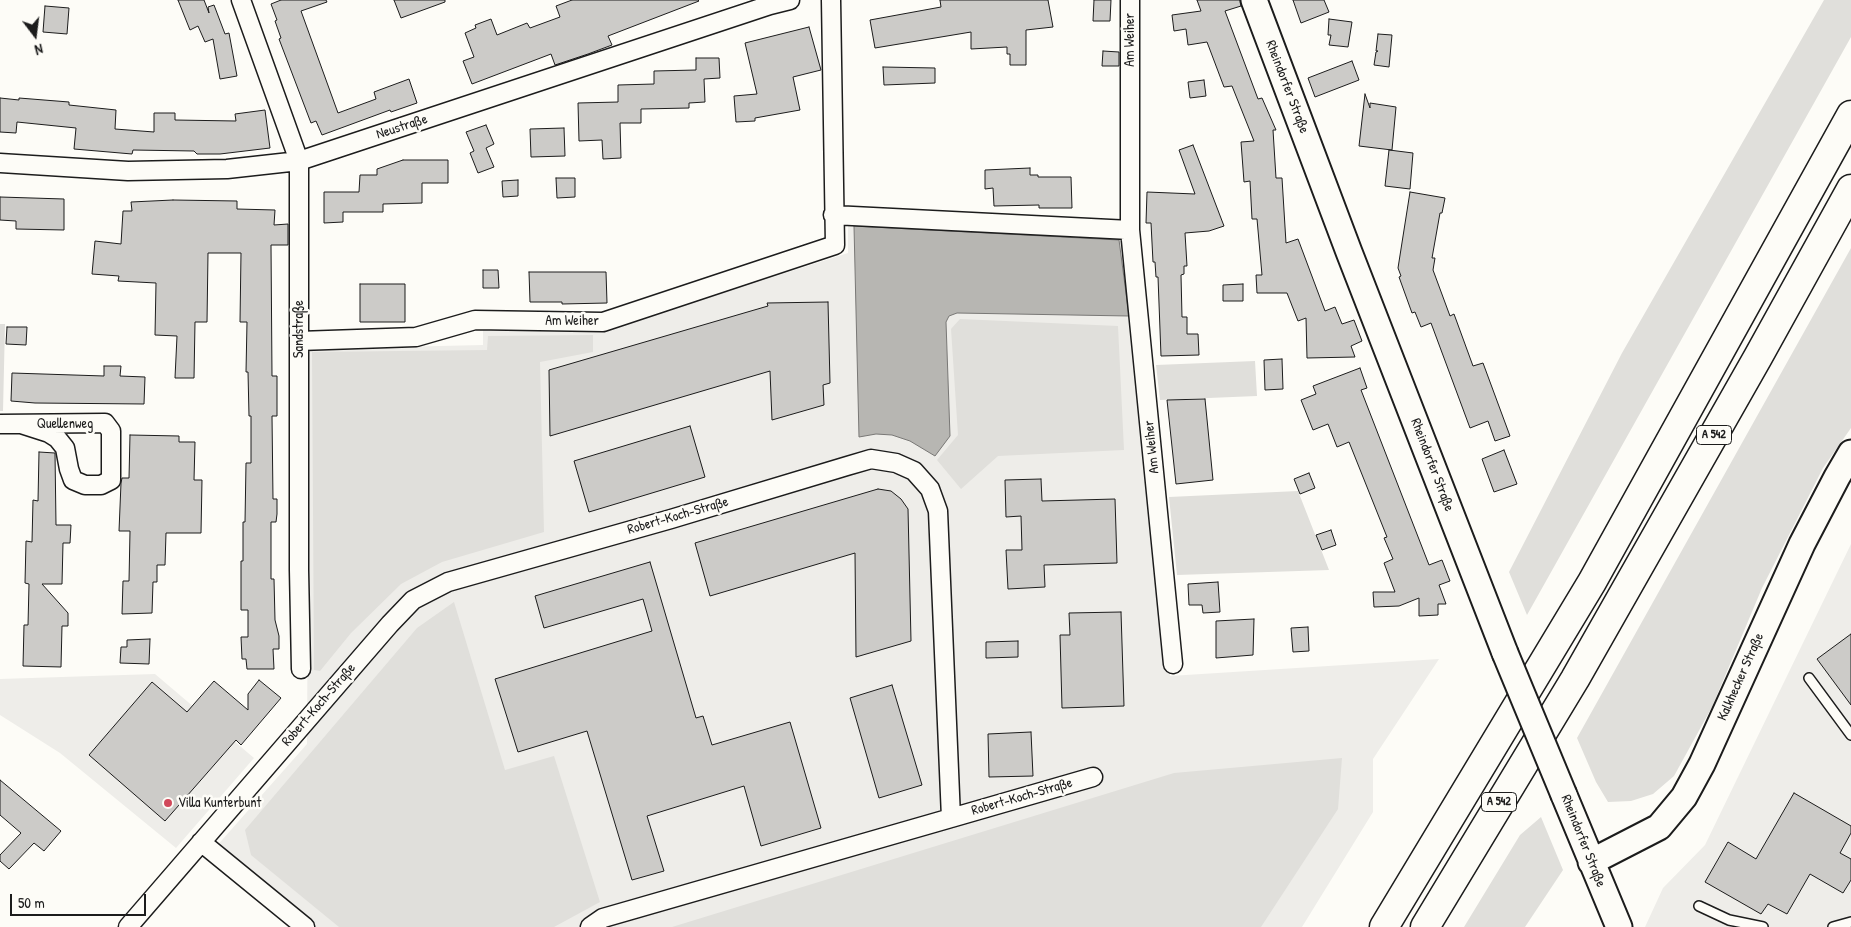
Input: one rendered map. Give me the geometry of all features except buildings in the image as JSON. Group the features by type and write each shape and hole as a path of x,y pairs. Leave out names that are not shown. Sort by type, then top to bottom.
{"highway":[{"name":"A 542","path":"1386,924 1592,582 1851,115"},
{"name":"A 542","path":"1425,927 1575,679 1851,189"}],"main road":[{"name":"Rheindorfer Straße","path":"1254,0 1349,252 1505,653 1619,927"},
{"name":"Kalkhecker Straße","path":"1591,862 1659,827 1684,797 1702,764 1802,544 1851,453"}],"street":[{"name":"Sandstraße","path":"241,0 299,160 301,669"},
{"name":"Neustraße","path":"0,163 128,171 227,169 299,160 751,11 790,0"},
{"name":"Am Weiher","path":"299,341 416,337 475,320 603,322 835,245 833,215 831,0"},
{"name":"Am Weiher","path":"1130,0 1130,230 1174,664"},
{"path":"833,215 1130,230"},
{"name":"Quellenweg","path":"0,424 21,424 105,424 111,430 111,480 101,485 85,485 73,480 65,448 57,438 50,433 21,424"},
{"name":"Robert-Koch-Straße","path":"128,927 390,624 413,600 448,582 871,459 896,463 914,471 930,489 938,511 951,818"},
{"name":"Robert-Koch-Straße","path":"590,927 603,918 1093,777"},
{"path":"201,842 305,927"}],"lane":[{"path":"1809,678 1851,736"},
{"path":"1699,906 1729,920 1763,927"},
{"path":"1833,927 1851,922"}],"shaded area":[{"path":"1824,0 1851,0 1851,37 1527,615 1509,572 1622,353"},
{"path":"848,220 1124,233 1170,676 1439,659 1373,759 1373,812 1302,927 295,927 207,857 307,744 309,349 483,345 483,330 607,330 848,253"},
{"path":"854,226 1119,240 1129,316 957,313 949,316 946,322 950,436 935,456 910,441 892,435 876,434 859,437"},
{"path":"1851,248 1851,428 1823,468 1762,588 1712,707 1674,776 1653,794 1631,801 1608,802 1596,782 1577,738"},
{"path":"960,319 1118,326 1124,450 998,456 961,489 937,460 958,435 951,329"},
{"path":"0,324 5,324 3,411 0,411"},
{"path":"593,335 593,352 540,362 544,532 442,562 401,584 351,633 320,671 314,670 312,352 487,350 488,336"},
{"path":"1255,361 1257,396 1160,400 1156,365"},
{"path":"1298,491 1329,570 1177,575 1169,497"},
{"path":"1851,544 1851,927 1645,927 1663,888 1705,845"},
{"path":"454,602 505,770 554,756 600,902 554,927 339,927 251,855 245,830 417,628"},
{"name":"Villa Kunterbunt","path":"155,674 254,758 176,848 60,753 0,715 0,679"},
{"path":"1342,758 1338,809 1261,927 672,927 1174,773"},
{"path":"1541,817 1563,870 1525,927 1464,927 1520,835"}],"place":[{"name":"Villa Kunterbunt","path":"168,803"}]}
